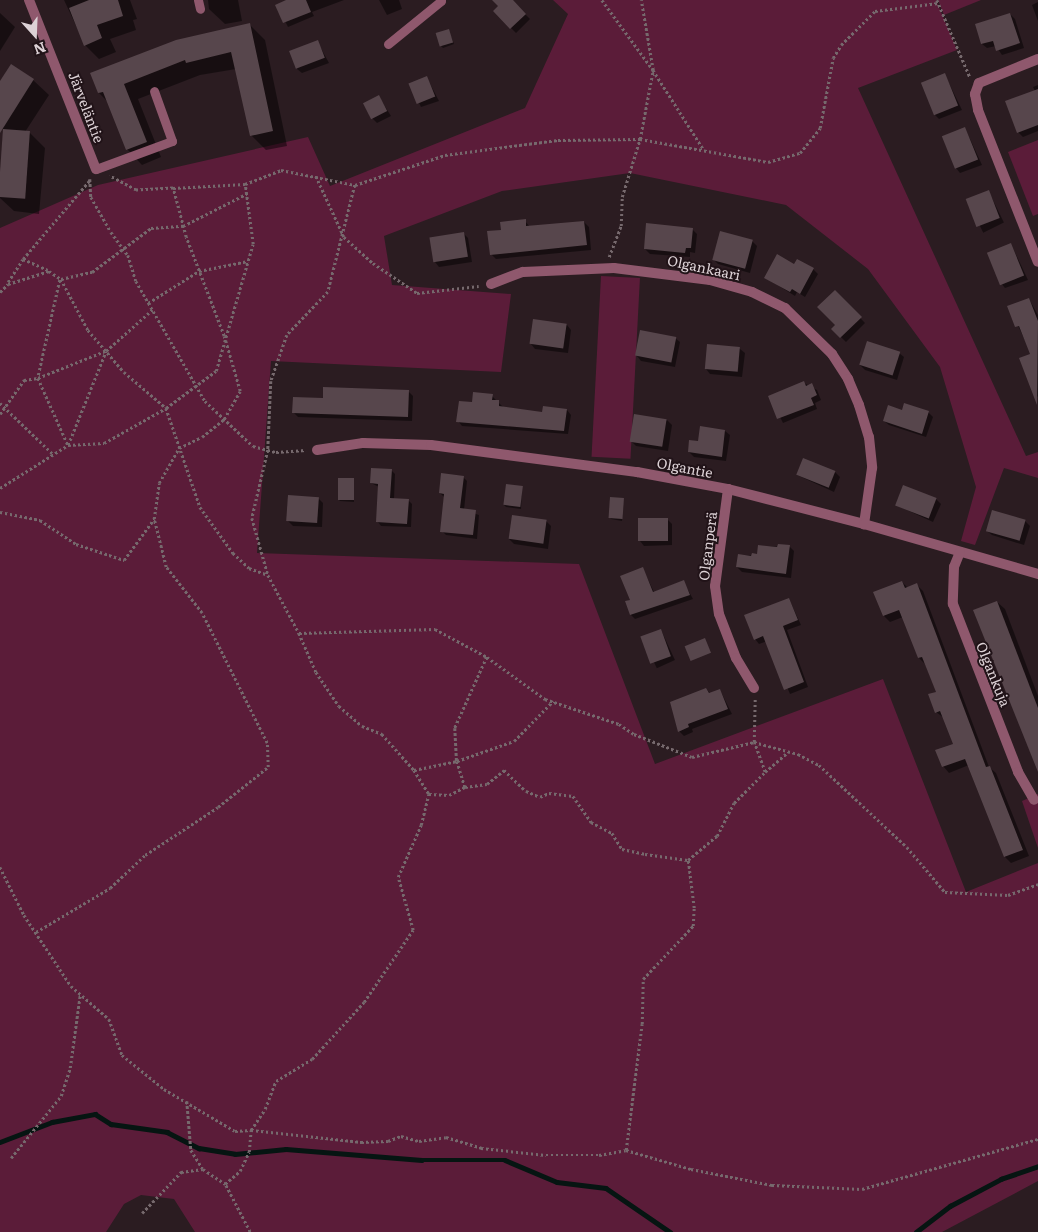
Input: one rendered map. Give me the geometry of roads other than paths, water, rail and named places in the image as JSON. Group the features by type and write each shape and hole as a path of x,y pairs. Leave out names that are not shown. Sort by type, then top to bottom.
{"street":[{"name":"Järveläntie","path":"29,0 93,170"},
{"path":"1038,59 979,83 975,94 978,110 1038,262"},
{"name":"Olgankaari","path":"491,284 523,272 605,268 665,272 710,280 752,292 785,308 810,330 832,354 848,379 869,437 872,468 864,524"},
{"name":"Olgantie","path":"317,450 363,443 431,445 637,472 728,489 864,524 1038,574"},
{"name":"Olganperä","path":"728,489 715,586 719,614 736,658 754,688"},
{"name":"Olgankuja","path":"960,552 954,567 953,604 1018,772 1034,800"}],"lane":[{"path":"388,44 441,1"},
{"path":"93,170 172,141 154,91"}],"waterway":[{"path":"0,1142 52,1122 95,1114 111,1124 167,1132 199,1148 235,1154 286,1149 422,1160 505,1160 557,1182 606,1188 670,1232"},
{"path":"916,1232 950,1206 1001,1179 1038,1166"}]}
